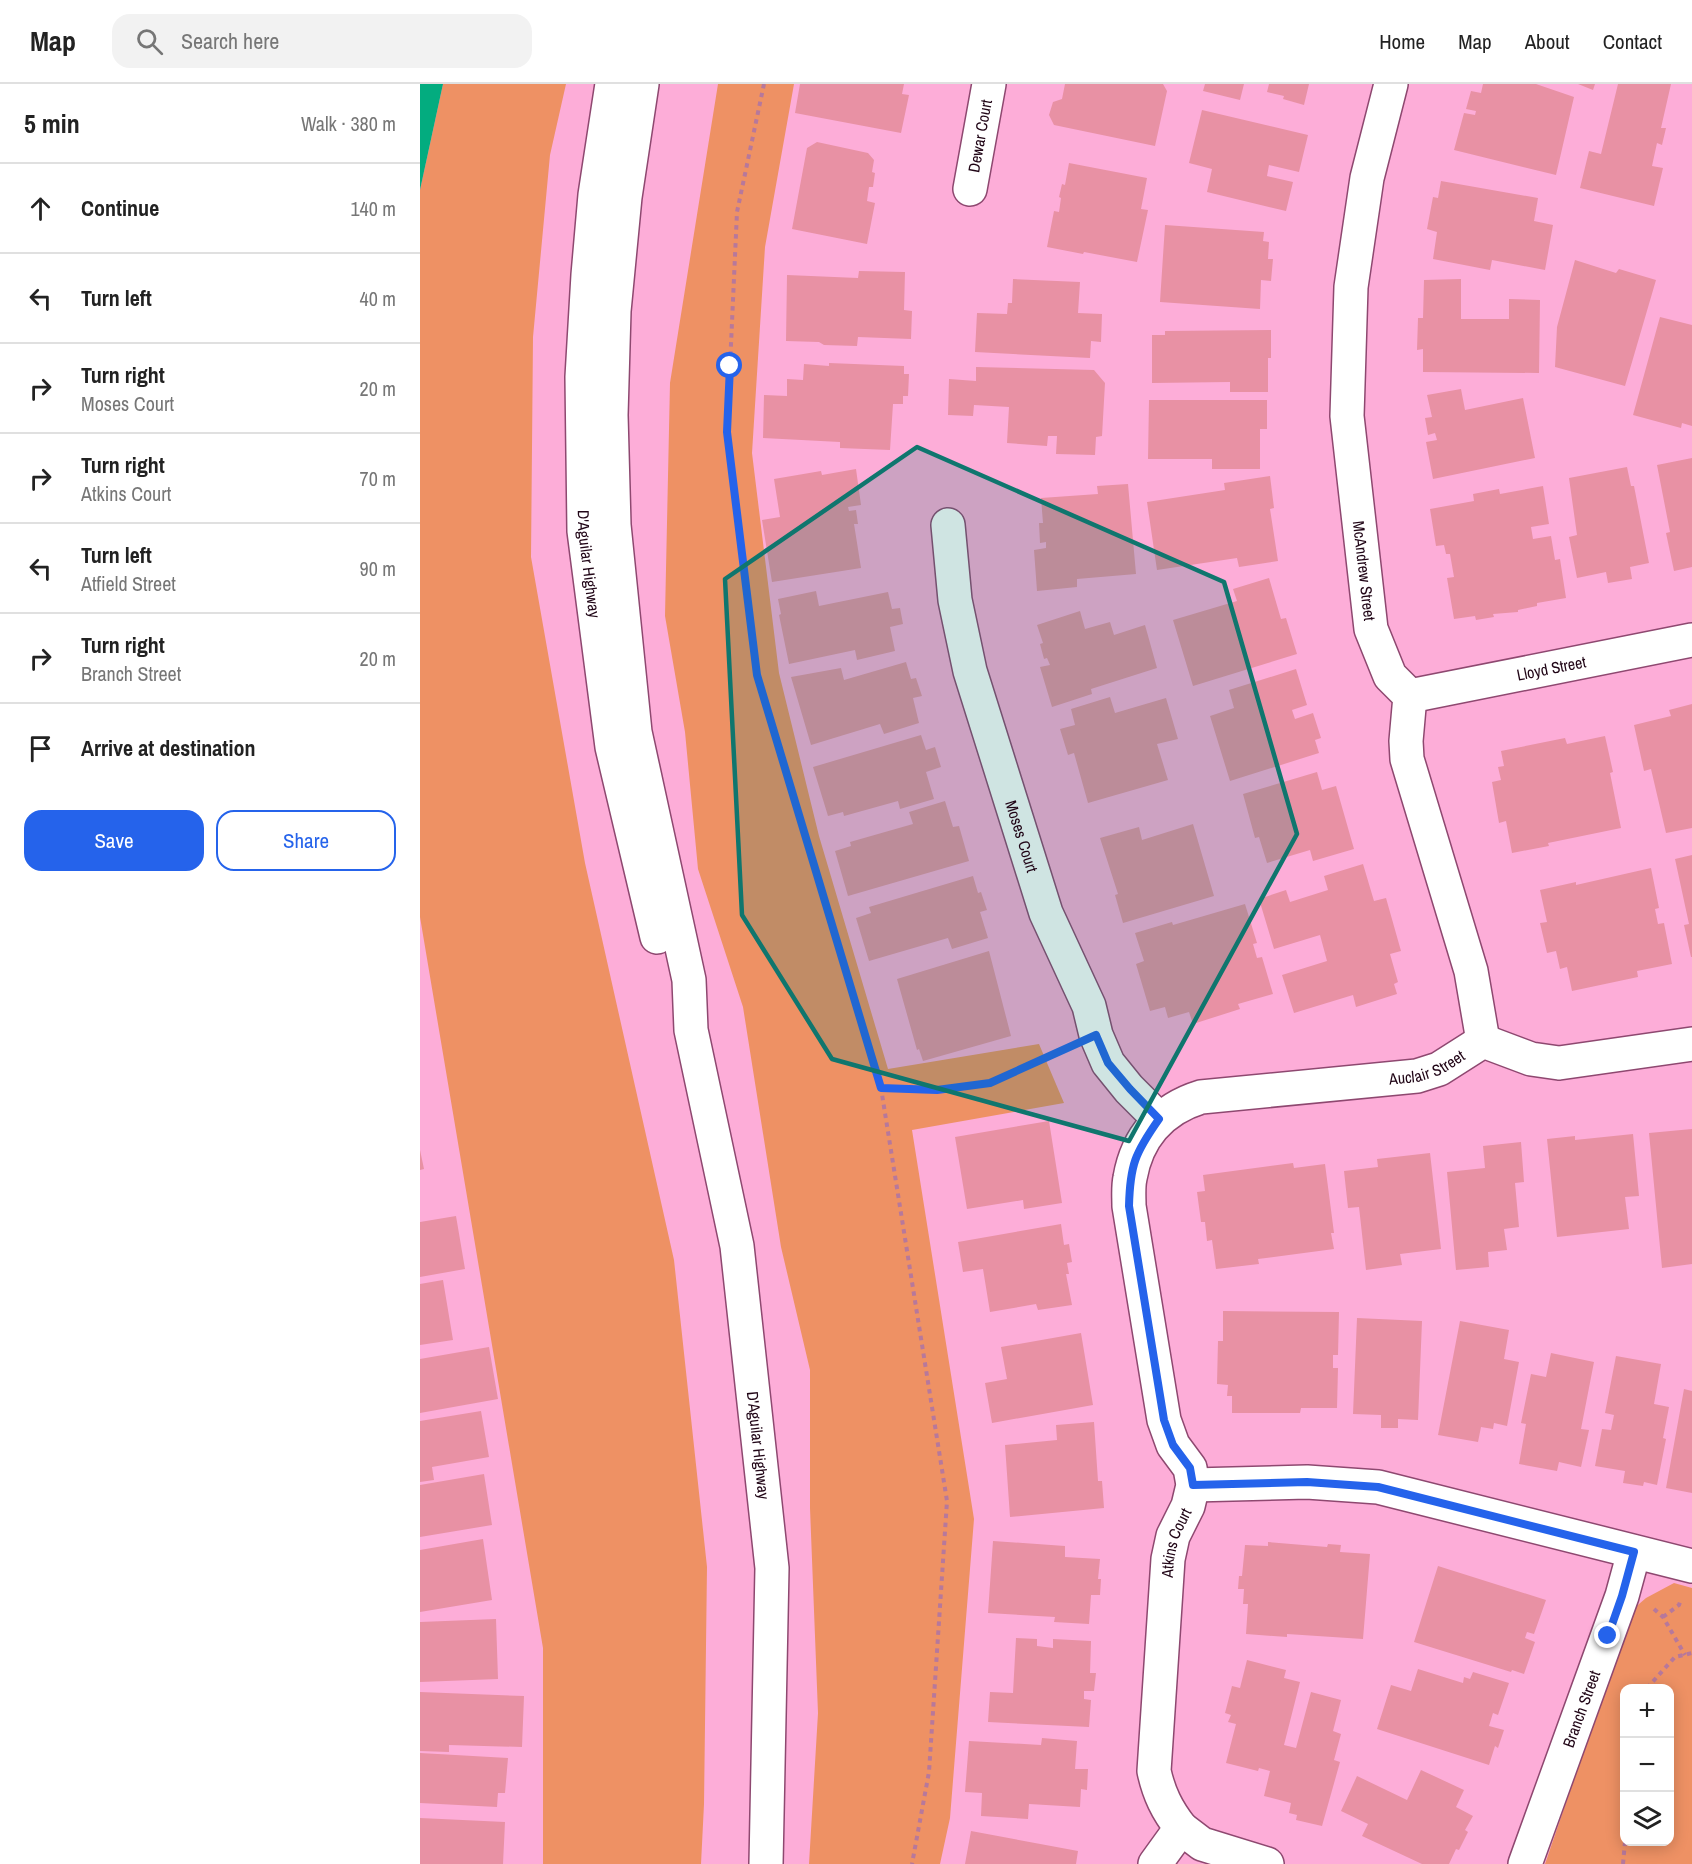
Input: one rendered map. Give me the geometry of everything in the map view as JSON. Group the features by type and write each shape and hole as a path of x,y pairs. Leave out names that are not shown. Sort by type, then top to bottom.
{"main road":[{"name":"D'Aguilar Highway","path":"612,84 595,195 588,275 582,377 584,531 612,747 668,983 691,1030"},
{"name":"D'Aguilar Highway","path":"642,84 624,197 614,311 611,415 614,525 635,732 689,980 691,1030 737,1246 772,1568 766,1864"},
{"name":"Dewar Court","path":"970,189 989,84"},
{"name":"McAndrew Street","path":"1391,84 1367,178 1351,286 1347,416 1371,629 1389,676 1410,696"},
{"name":"Moses Court","path":"948,525 955,600 970,671 1046,913 1089,1006 1096,1035 1108,1063 1159,1119"},
{"name":"Lloyd Street","path":"1410,696 1692,640"},
{"path":"1410,696 1406,741 1407,759 1471,971 1483,1041"},
{"name":"Auclair Street","path":"1159,1119 1181,1103 1201,1097 1417,1076 1439,1069 1483,1041 1530,1059 1559,1063 1692,1044"},
{"path":"1159,1119 1139,1148 1130,1178 1129,1206 1164,1420 1173,1445 1190,1468 1193,1485 1307,1482 1378,1487 1692,1566"},
{"name":"Atkins Court","path":"1181,1828 1167,1811 1154,1771 1167,1559 1173,1536 1188,1506 1193,1485"},
{"name":"Branch Street","path":"1525,1864 1622,1596 1634,1552"},
{"path":"1155,1864 1181,1828 1202,1844 1267,1864"}],"path":[{"path":"764,84 737,212 727,432 757,675 881,1088 947,1502 929,1772 912,1864"},
{"path":"881,1088 937,1090 990,1083 1096,1035"},
{"path":"1622,1596 1651,1606 1663,1617 1685,1655"},
{"path":"1651,1684 1675,1657 1692,1653"},
{"path":"1623,1864 1625,1846"}],"highlighted area":[{"path":"917,447 1224,582 1297,834 1129,1141 832,1059 742,915 725,579"}],"shaded area":[{"path":"420,84 443,84 420,190"},
{"path":"443,84 566,84 550,155 533,337 531,557 585,863 674,1260 707,1567 701,1864 543,1864 543,1648 420,917 420,190"},
{"path":"718,84 794,84 765,247 752,453 779,673 819,836 888,1069 1039,1044 1064,1103 912,1130 974,1519 950,1818 940,1864 809,1864 818,1713 810,1508 810,1370 781,1247 743,1007 698,869 685,732 665,616 670,383"},
{"path":"1674,1583 1692,1588 1692,1864 1545,1864 1632,1610 1646,1598"}],"building":[{"path":"800,84 904,84 902,94 909,95 901,133 795,113"},
{"path":"1065,84 1163,84 1167,91 1155,146 1054,125 1049,115 1053,102 1062,99"},
{"path":"1205,84 1244,84 1240,100 1203,91"},
{"path":"1269,84 1309,84 1304,105 1283,99 1284,96 1267,92"},
{"path":"1483,84 1536,84 1574,97 1556,175 1454,150 1464,113 1475,115 1476,111 1466,109 1471,91 1481,93"},
{"path":"1578,84 1595,84 1593,90"},
{"path":"1618,84 1671,84 1661,128 1666,128 1662,145 1657,143 1652,166 1663,168 1654,206 1580,188 1589,151 1601,154"},
{"path":"1202,110 1308,135 1299,172 1269,165 1267,176 1293,182 1286,211 1207,192 1212,169 1189,163"},
{"path":"817,142 868,153 874,160 873,187 869,187 867,201 875,203 867,244 792,229 807,148"},
{"path":"1069,163 1147,178 1141,209 1148,210 1137,262 1047,247 1054,211 1059,212 1061,198 1059,197 1062,184 1065,185"},
{"path":"1441,181 1538,198 1534,221 1553,225 1545,270 1492,260 1490,270 1433,259 1437,232 1427,229 1433,197 1438,198"},
{"path":"1165,225 1264,232 1263,241 1269,242 1268,259 1273,259 1271,281 1261,280 1260,309 1160,302"},
{"path":"1575,260 1616,273 1619,269 1656,280 1625,386 1555,367 1557,327"},
{"path":"859,271 905,272 904,310 912,311 911,339 858,337 857,346 786,341 787,275 858,278"},
{"path":"1013,279 1080,282 1078,313 1102,314 1101,342 1091,341 1090,358 975,352 977,313 1007,314 1008,303 1012,303"},
{"path":"1461,279 1461,319 1509,319 1509,299 1540,300 1539,373 1423,372 1423,349 1417,350 1418,318 1423,318 1424,280"},
{"path":"1660,317 1692,325 1692,426 1682,423 1681,428 1633,415"},
{"path":"1271,330 1268,392 1230,392 1230,382 1152,383 1152,335 1165,335 1165,331"},
{"path":"829,363 904,366 904,374 909,374 908,396 903,396 903,404 893,404 890,450 840,448 840,442 763,438 764,395 787,396 787,379 803,380 804,364 829,366"},
{"path":"976,367 1094,370 1105,383 1102,436 1096,437 1095,455 1056,454 1057,436 1048,436 1047,446 1007,443 1009,407 974,405 973,416 948,415 949,379 976,381"},
{"path":"1461,389 1465,410 1523,398 1535,458 1433,479 1426,442 1437,440 1435,433 1428,435 1425,418 1432,417 1427,395"},
{"path":"1149,400 1267,400 1267,429 1260,429 1260,469 1212,469 1212,459 1148,459"},
{"path":"1692,458 1692,567 1674,571 1666,533 1670,532 1657,465"},
{"path":"1627,467 1631,486 1634,486 1649,563 1630,567 1632,579 1608,583 1606,572 1577,578 1569,537 1577,535 1569,478"},
{"path":"856,469 861,505 848,507 849,511 856,510 858,524 854,524 861,568 772,582 762,520 780,517 774,479 821,471 822,475"},
{"path":"1270,476 1274,508 1270,509 1278,561 1239,567 1237,558 1157,570 1147,502 1225,490 1224,483"},
{"path":"1128,484 1136,574 1077,579 1077,587 1037,591 1034,550 1046,548 1046,542 1040,543 1039,523 1043,523 1041,498 1098,494 1097,486"},
{"path":"1543,486 1549,524 1531,527 1533,539 1551,536 1555,560 1560,559 1566,598 1537,603 1537,606 1518,610 1518,612 1493,614 1494,617 1476,620 1475,616 1454,619 1447,578 1454,577 1450,554 1446,554 1444,545 1436,546 1430,509 1474,501 1473,494 1499,489 1500,494"},
{"path":"1269,578 1281,619 1286,618 1297,654 1193,686 1173,620 1237,601 1233,589"},
{"path":"816,591 819,606 888,592 892,609 900,608 903,624 890,627 895,651 857,660 855,650 789,664 778,599"},
{"path":"1080,611 1085,629 1110,622 1114,635 1145,625 1157,668 1091,689 1092,694 1052,707 1040,667 1050,665 1047,658 1044,659 1040,644 1043,643 1037,625"},
{"path":"906,662 911,679 916,678 922,696 913,698 919,723 884,734 880,724 811,745 791,677 841,668 844,680"},
{"path":"1296,669 1307,705 1292,710 1295,719 1313,713 1321,738 1315,740 1319,753 1230,781 1210,716 1234,708 1229,690"},
{"path":"1110,697 1115,713 1166,698 1178,739 1157,744 1168,780 1088,803 1074,753 1068,755 1060,729 1075,725 1071,709"},
{"path":"1692,704 1692,828 1666,833 1651,769 1644,771 1634,725 1671,716 1669,710"},
{"path":"921,735 926,750 935,747 941,767 926,772 934,799 900,809 898,801 844,816 843,812 828,816 813,767"},
{"path":"1605,736 1621,828 1512,853 1506,821 1499,823 1492,782 1501,780 1498,767 1504,766 1501,751 1565,738 1567,744"},
{"path":"1317,772 1322,790 1336,786 1354,849 1313,861 1310,850 1267,863 1259,837 1255,838 1243,794"},
{"path":"945,801 953,827 959,826 969,861 848,896 835,851 851,846 850,842 913,824 909,812"},
{"path":"1193,824 1214,896 1123,923 1115,895 1118,894 1100,838 1139,827 1142,840"},
{"path":"1692,855 1691,957 1684,925 1689,924 1675,859"},
{"path":"1363,864 1374,901 1386,898 1401,951 1390,954 1398,982 1394,984 1397,994 1356,1007 1353,995 1294,1013 1282,975 1327,961 1320,935 1274,949 1259,899 1286,890 1290,902 1328,890 1324,876"},
{"path":"1651,868 1659,908 1655,909 1658,924 1664,923 1672,964 1637,971 1638,977 1572,991 1567,967 1560,969 1556,951 1547,953 1540,923 1547,922 1540,890 1576,882 1576,885"},
{"path":"973,876 978,893 981,892 987,910 980,912 988,938 952,949 948,938 869,961 856,918 871,913 869,907"},
{"path":"1245,904 1257,943 1253,944 1257,958 1262,957 1273,994 1238,1004 1240,1009 1193,1024 1189,1012 1168,1018 1165,1007 1150,1011 1136,964 1144,961 1135,933 1172,922 1173,925"},
{"path":"989,951 1011,1036 923,1061 919,1049 917,1050 897,979"},
{"path":"1049,1121 1062,1203 1024,1209 1023,1200 967,1209 955,1137"},
{"path":"1692,1129 1692,1264 1662,1268 1649,1133"},
{"path":"1633,1134 1639,1196 1625,1197 1629,1229 1557,1237 1547,1139 1575,1136 1575,1140"},
{"path":"1521,1142 1524,1182 1515,1183 1519,1227 1504,1229 1507,1250 1488,1252 1489,1267 1456,1270 1447,1172 1485,1168 1483,1146"},
{"path":"420,1150 424,1169 420,1170"},
{"path":"1430,1153 1441,1249 1400,1254 1402,1265 1366,1270 1359,1207 1348,1208 1344,1171 1378,1167 1377,1159"},
{"path":"1293,1163 1294,1168 1325,1164 1334,1249 1258,1259 1259,1264 1216,1269 1212,1240 1207,1241 1205,1222 1201,1222 1197,1192 1205,1191 1203,1175"},
{"path":"456,1216 465,1269 420,1277 420,1222"},
{"path":"1061,1224 1064,1245 1069,1244 1072,1262 1067,1263 1069,1274 1066,1274 1072,1305 1038,1310 1036,1304 990,1312 983,1269 963,1272 958,1242"},
{"path":"443,1280 453,1340 420,1345 420,1284"},
{"path":"1223,1311 1339,1312 1338,1355 1333,1355 1333,1368 1338,1368 1337,1408 1301,1408 1300,1413 1232,1413 1232,1396 1227,1396 1228,1385 1217,1384 1218,1341 1223,1341"},
{"path":"1357,1318 1422,1321 1418,1420 1398,1419 1398,1428 1381,1428 1381,1415 1353,1414"},
{"path":"1460,1321 1509,1330 1504,1359 1519,1362 1507,1426 1494,1423 1493,1429 1481,1427 1478,1442 1438,1435"},
{"path":"1081,1333 1093,1405 992,1423 985,1383 1007,1379 1001,1347"},
{"path":"489,1347 498,1399 420,1413 420,1359"},
{"path":"1551,1353 1594,1362 1581,1429 1589,1430 1581,1467 1559,1462 1557,1471 1519,1464 1526,1424 1521,1423 1531,1374 1546,1377"},
{"path":"1616,1356 1661,1364 1654,1404 1669,1407 1663,1438 1666,1439 1657,1485 1644,1482 1643,1486 1623,1483 1625,1471 1595,1466 1602,1429 1611,1430 1614,1415 1605,1413"},
{"path":"1684,1389 1692,1391 1692,1493 1666,1488"},
{"path":"481,1411 489,1457 432,1467 434,1480 420,1482 420,1421"},
{"path":"1094,1422 1098,1481 1102,1481 1104,1508 1010,1517 1005,1445 1057,1440 1056,1425"},
{"path":"484,1474 492,1525 420,1537 420,1485"},
{"path":"483,1539 492,1600 420,1612 420,1550"},
{"path":"993,1541 1065,1546 1065,1557 1100,1559 1098,1579 1101,1579 1100,1595 1091,1595 1089,1624 1054,1622 1055,1617 988,1613"},
{"path":"1268,1542 1327,1547 1328,1544 1341,1545 1340,1552 1370,1554 1363,1639 1246,1634 1248,1604 1243,1604 1244,1589 1238,1589 1239,1576 1242,1576 1245,1545 1268,1546"},
{"path":"1438,1566 1546,1600 1534,1634 1527,1632 1525,1638 1535,1642 1524,1674 1414,1642"},
{"path":"496,1619 498,1679 420,1682 420,1622"},
{"path":"1016,1638 1037,1639 1037,1646 1053,1648 1053,1639 1091,1641 1090,1673 1096,1673 1094,1691 1084,1691 1084,1699 1091,1700 1089,1727 988,1722 990,1692 1013,1693"},
{"path":"1247,1660 1286,1670 1284,1678 1300,1682 1284,1745 1296,1748 1311,1692 1341,1700 1333,1731 1341,1734 1334,1760 1340,1762 1322,1826 1296,1820 1297,1815 1289,1813 1291,1803 1264,1796 1270,1771 1259,1768 1258,1771 1226,1763 1236,1724 1228,1722 1231,1715 1225,1713 1232,1686 1240,1688"},
{"path":"1418,1669 1463,1683 1464,1677 1470,1679 1473,1672 1509,1683 1498,1715 1493,1713 1489,1726 1504,1730 1498,1748 1495,1746 1489,1765 1377,1729 1391,1685 1411,1691"},
{"path":"420,1692 524,1696 522,1747 449,1745 449,1752 420,1751"},
{"path":"1042,1738 1077,1741 1075,1769 1088,1769 1087,1790 1081,1789 1080,1807 1029,1804 1028,1819 981,1816 982,1793 965,1792 969,1741 1041,1745"},
{"path":"420,1753 508,1758 505,1793 498,1793 497,1807 420,1803"},
{"path":"1421,1770 1464,1790 1456,1807 1473,1816 1465,1830 1468,1832 1459,1850 1456,1849 1449,1864 1422,1864 1362,1836 1368,1824 1341,1811 1357,1776 1407,1800"},
{"path":"420,1818 505,1822 503,1864 420,1864"},
{"path":"971,1831 1078,1851 1076,1864 965,1864"}],"route":[{"path":"730,366 727,432 757,675 881,1088 937,1090 990,1083 1096,1035 1108,1063 1159,1119 1139,1148 1130,1178 1129,1206 1164,1420 1173,1445 1190,1468 1193,1485 1307,1482 1378,1487 1634,1552 1608,1636"}]}
